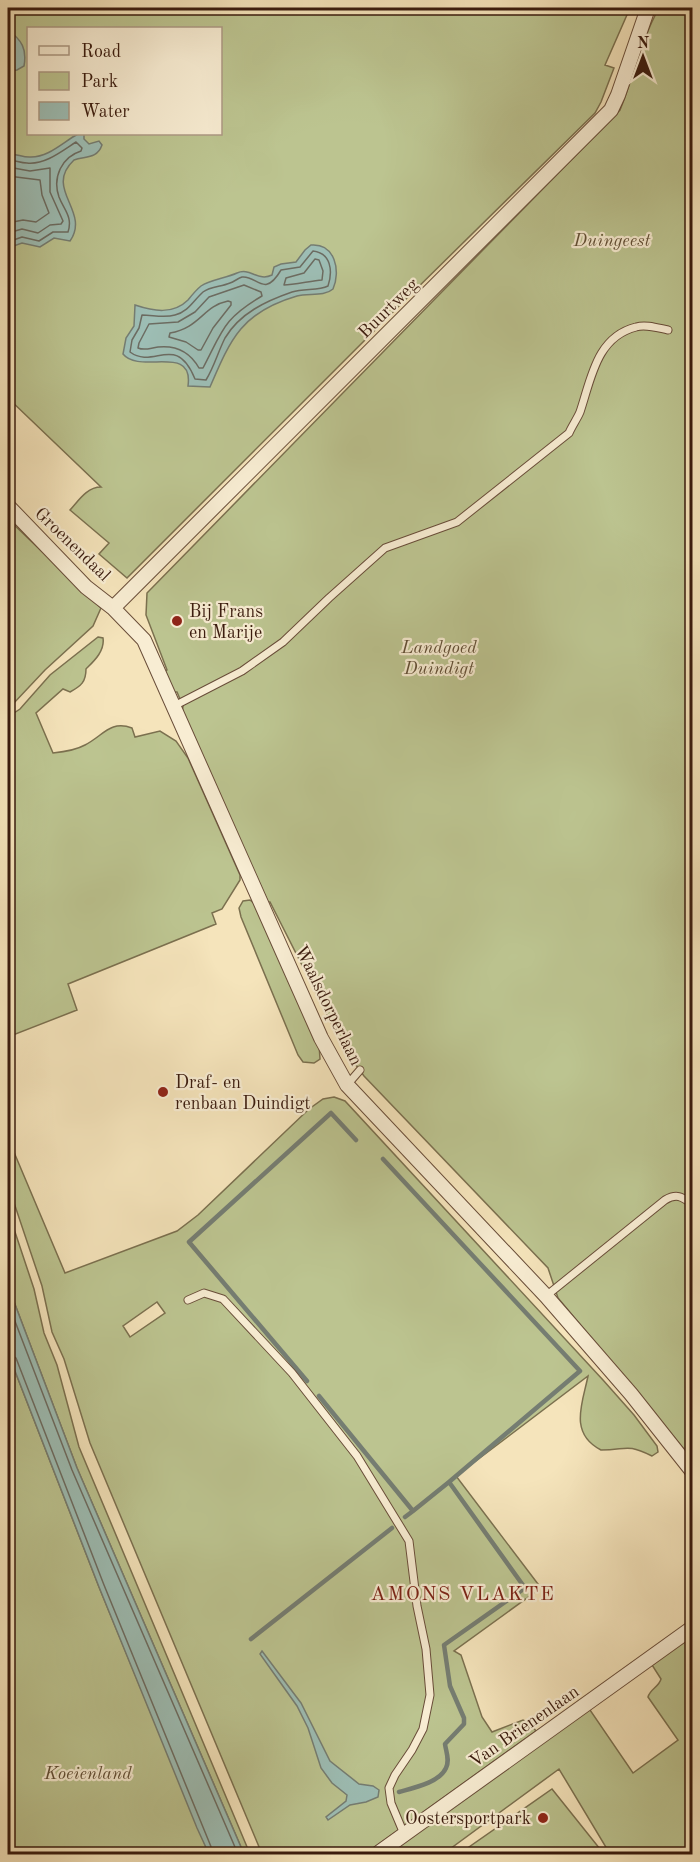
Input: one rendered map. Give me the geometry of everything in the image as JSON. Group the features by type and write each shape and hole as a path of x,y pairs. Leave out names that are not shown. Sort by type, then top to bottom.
{"street":[{"name":"Buurtweg","path":"113,608 611,110 648,8"},
{"name":"Groenendaal","path":"8,506 86,587 98,594 113,608"},
{"name":"Waalsdorperlaan","path":"113,608 144,640 321,1038 347,1085 546,1296 631,1394 693,1471"},
{"name":"Van Brienenlaan","path":"377,1854 693,1628"}],"lane":[{"path":"174,706 242,671 283,642 385,548 457,522 569,433 579,414 586,385 598,358 620,334 637,326 668,330"},
{"path":"347,1085 360,1070"},
{"path":"546,1296 665,1200 672,1196 681,1196 693,1204"},
{"path":"188,1300 204,1293 223,1299 292,1373 357,1456 409,1540 417,1606 426,1649 430,1695 423,1729 389,1788 391,1803 404,1834"}],"green space":[{"path":"8,8 630,8 605,65 614,68 595,113 127,578 99,554 109,543 70,510 87,492 101,487 8,398"},
{"name":"Landgoed Duindigt","path":"659,8 692,8 692,1459 558,1298 548,1268 364,1076 345,1050 268,902 182,714 183,706 177,692 171,692 162,673 167,670 146,615 147,593 620,110 647,33"},
{"path":"8,519 101,608 93,626 45,670 14,703 8,706"},
{"path":"98,637 103,638 102,647 86,669 82,683 70,692 63,689 36,713 53,753 81,747 112,727 118,726 132,728 135,737 160,731 176,741 188,758 240,875 240,880 222,909 212,913 216,924 68,984 77,1010 8,1037 8,717 20,709 50,675"},
{"path":"250,900 256,905 319,1044 320,1059 314,1063 303,1062 298,1055 241,917 239,908 243,901"},
{"path":"334,1097 345,1101 603,1380 634,1415 657,1446 658,1452 652,1456 631,1448 601,1450 591,1443 584,1435 580,1416 588,1376 456,1476 538,1584 538,1590 454,1651 461,1655 482,1717 492,1732 523,1720 530,1723 536,1731 365,1854 262,1854 90,1443 64,1359 52,1332 42,1286 8,1185 8,1138 65,1273 177,1231 198,1215 309,1109 323,1099","holes":["157,1302 165,1313 130,1337 123,1326"]},
{"path":"8,1211 34,1289 44,1333 57,1365 79,1447 250,1854 244,1854 77,1468 8,1286"},
{"name":"Koeienland","path":"8,1353 99,1587 209,1854 8,1854"},
{"path":"692,1635 692,1854 610,1854 559,1769 443,1854 387,1854 588,1707 633,1773 678,1740 648,1697 661,1679 652,1665"},
{"name":"Oostersportpark","path":"552,1789 604,1854 459,1854"}],"water":[{"path":"8,30 17,37 22,45 25,60 24,66 8,71"},
{"path":"76,135 84,135 84,139 89,144 99,141 102,145 94,155 74,160 66,171 63,181 75,220 75,230 70,241 54,238 40,247 22,243 8,248 8,154 28,157 50,152"},
{"path":"311,245 326,248 331,253 336,267 333,289 325,293 297,296 278,302 251,319 232,341 210,387 188,386 188,373 183,366 175,363 131,360 123,354 126,338 134,326 135,305 149,309 169,310 182,305 201,286 213,281 242,272 267,277 272,275 274,267 296,262"},
{"path":"8,1286 77,1468 244,1854 209,1854 197,1828 99,1587 8,1353"},
{"path":"262,1651 301,1703 330,1761 359,1784 373,1786 379,1790 378,1797 350,1805 328,1820 326,1817 346,1801 347,1795 332,1783 321,1768 308,1728 297,1706 260,1654"}],"waterway":[{"path":"307,1381 189,1242 331,1113 356,1140"},
{"path":"383,1159 580,1371 449,1482"},
{"path":"319,1396 413,1511 449,1482 525,1588 444,1645 450,1686 464,1718 464,1724 445,1744 448,1762 443,1773 425,1784 399,1792"},
{"path":"405,1517 413,1511"},
{"path":"251,1639 392,1528"}],"place":[{"name":"Bij Frans en Marije","path":"177,621"},
{"name":"Draf- en renbaan Duindigt","path":"163,1092"},
{"name":"Oostersportpark","path":"543,1818"}],"district":[{"name":"AMONS VLAKTE","path":"463,1593"}],"park label":[{"name":"Duingeest","path":"612,240"}]}
